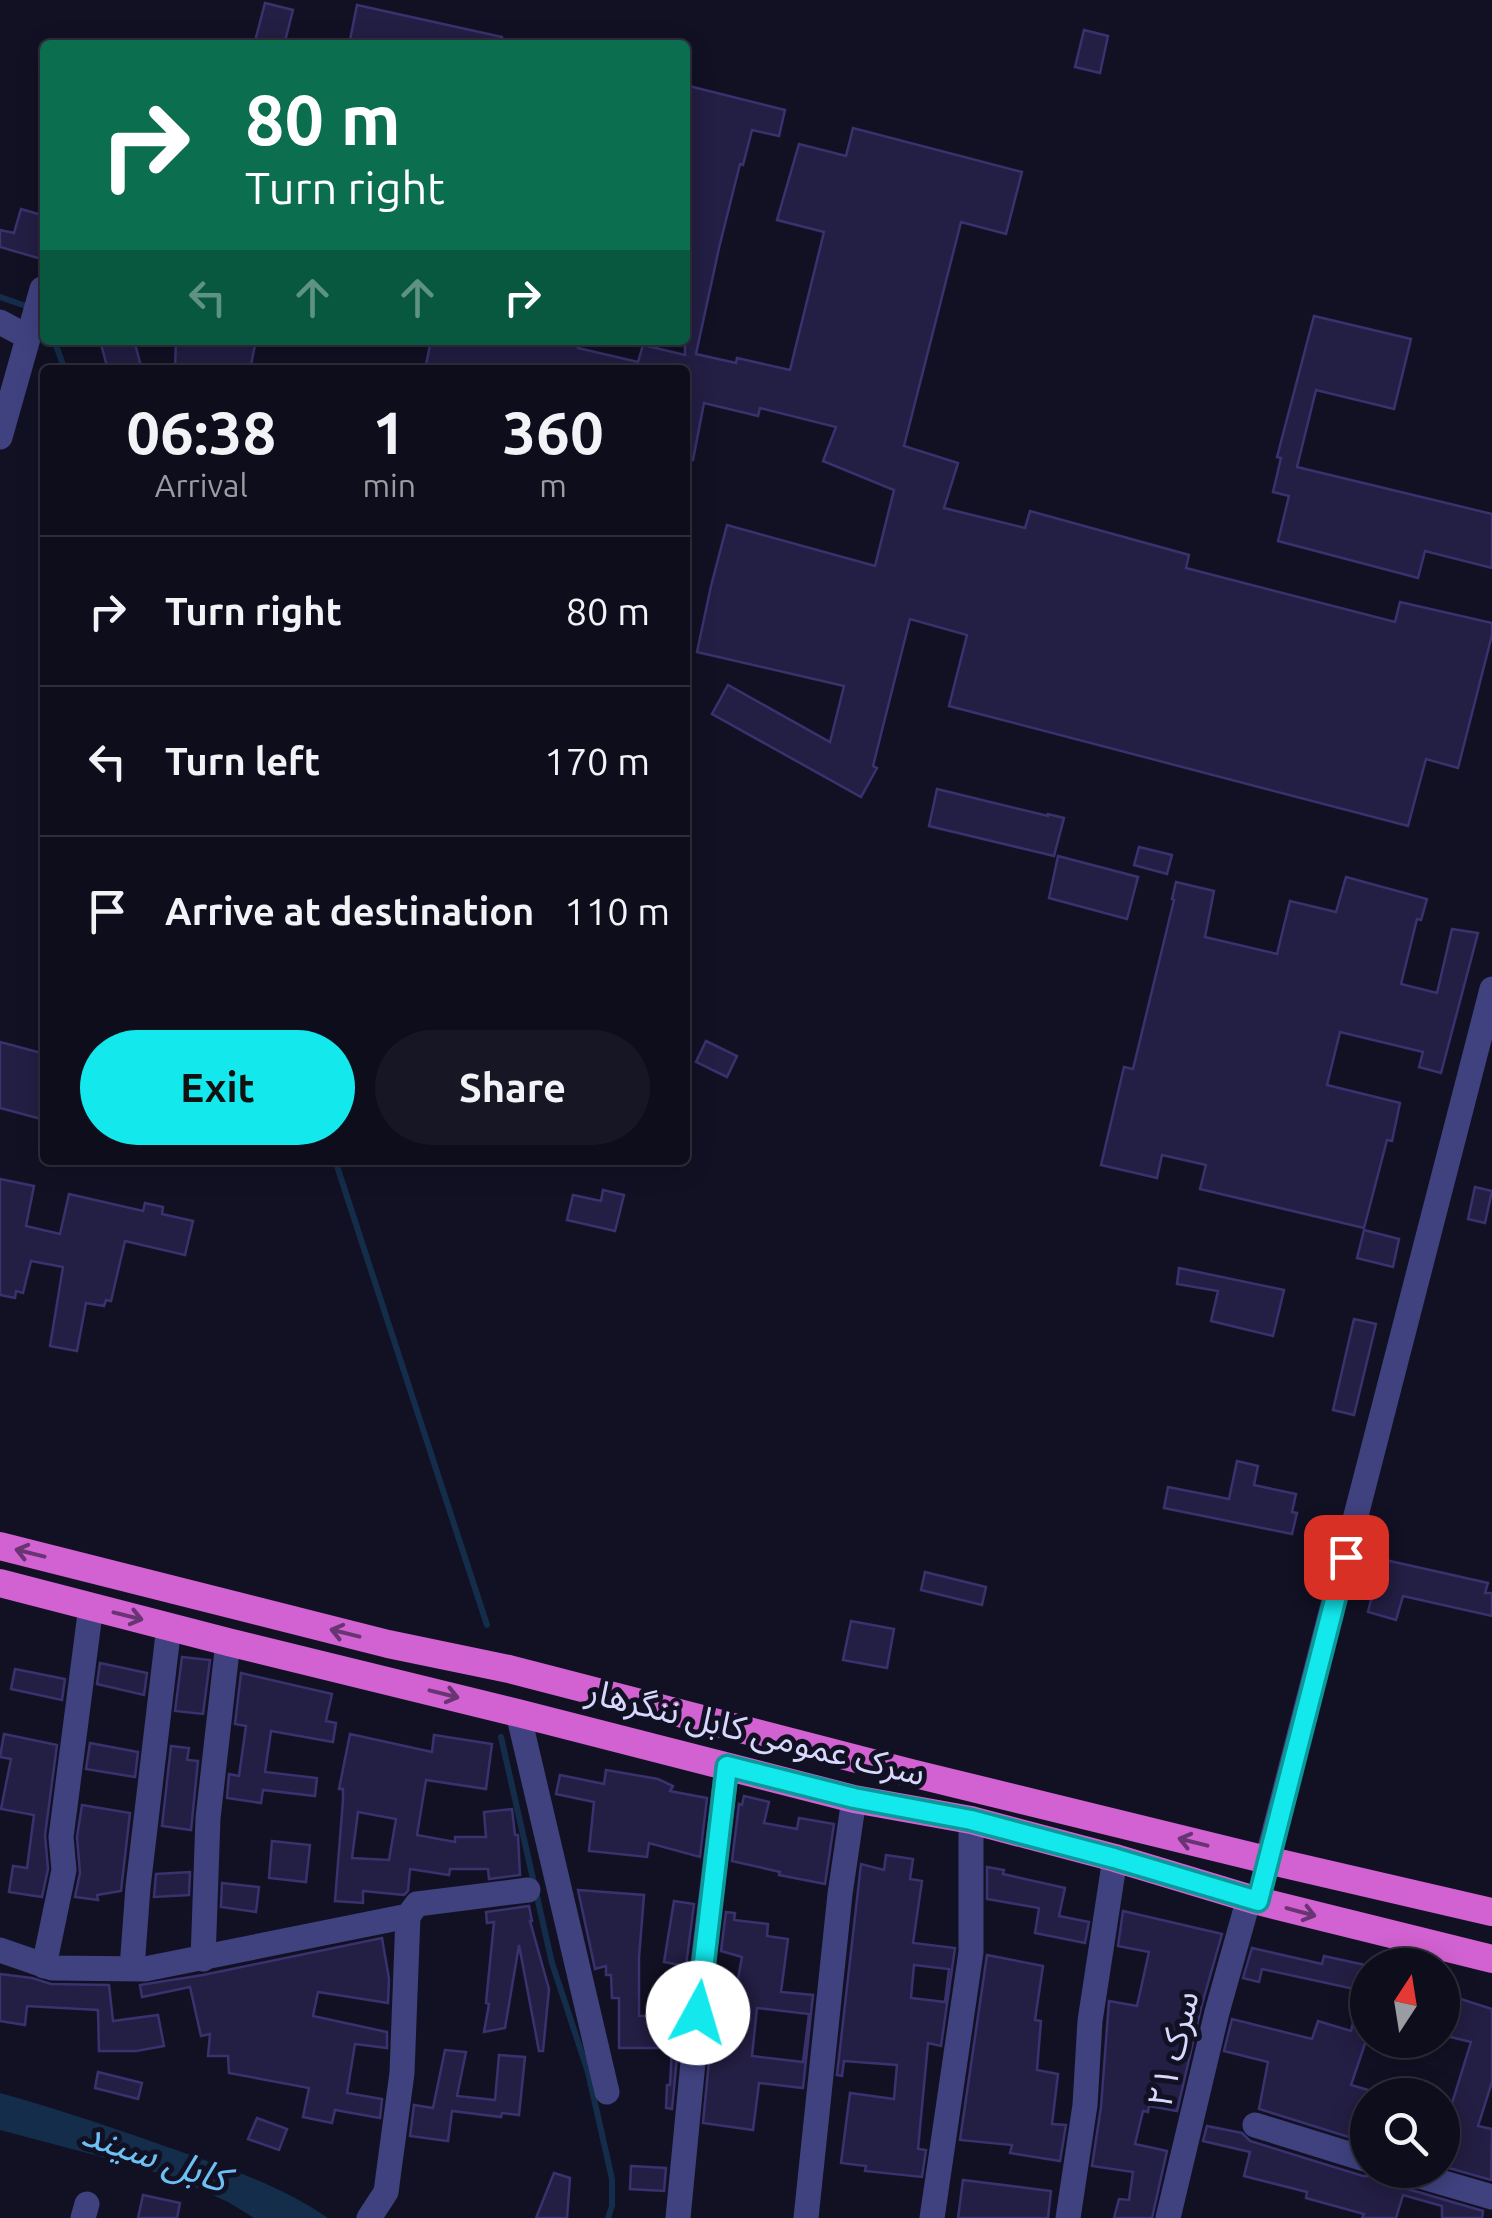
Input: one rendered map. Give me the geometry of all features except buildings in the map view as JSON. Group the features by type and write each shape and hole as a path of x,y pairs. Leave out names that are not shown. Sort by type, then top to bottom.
{"highway":[{"name":"سرک عمومی کابل ننگرهار","path":"0,1546 388,1644 508,1669 911,1773 1492,1912"},
{"name":"سرک عمومی کابل ننگرهار","path":"0,1583 854,1798 971,1820 1253,1899 1492,1959"},
{"path":"1253,1899 1267,1860"}],"street":[{"path":"0,436 40,295"},
{"path":"0,322 28,336"},
{"path":"1267,1860 1492,989"},
{"path":"44,1966 64,1870 62,1837 91,1606"},
{"path":"132,1968 168,1626"},
{"path":"204,1959 208,1818 228,1642"},
{"path":"518,1713 606,2092"},
{"path":"678,2218 727,1766"},
{"path":"806,2218 840,1894 854,1798"},
{"path":"932,2218 971,1952 971,1820"},
{"path":"1068,2218 1085,2106 1090,2020 1114,1858"},
{"path":"369,2218 386,2192 402,2073 408,1916 417,1904 528,1890"},
{"name":"سرک ۲۱","path":"1168,2218 1218,2012 1253,1899"},
{"path":"0,1950 52,1968 144,1970 408,1916"},
{"path":"1255,2125 1350,2154"},
{"path":"1460,2188 1492,2197"}],"water":[{"name":"کابل سيند","path":"0,2093 237,2172 292,2196 328,2218 254,2218 184,2182 0,2130"}],"waterway":[{"path":"0,297 32,308"},
{"path":"56,345 63,365"},
{"path":"337,1165 487,1625"},
{"path":"501,1737 552,1963 588,2072 612,2179 608,2218"}],"route":[{"path":"698,2013 727,1766 854,1798 971,1820 1258,1901 1346,1557"}]}
